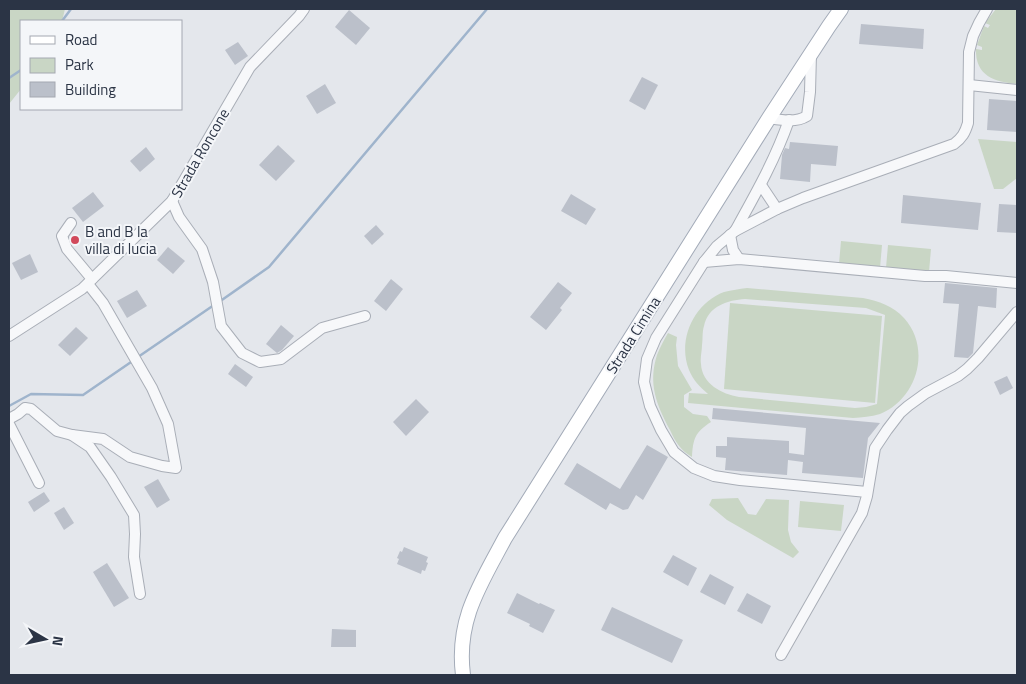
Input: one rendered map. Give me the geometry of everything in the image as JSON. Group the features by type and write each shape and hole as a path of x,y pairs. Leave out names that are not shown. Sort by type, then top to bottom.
{"main road":[{"name":"Strada Cimina","path":"463,675 461,650 467,614 474,596 505,538 769,118 841,9"}],"street":[{"name":"Strada Roncone","path":"9,336 82,289 172,201 250,67 300,16 304,9"},
{"path":"867,492 740,480 714,476 694,468 674,452 650,406 644,382 647,359 656,338 704,262 717,246 733,233 777,209 803,198 954,144 961,139 966,132 968,123 969,52 973,36 987,9"},
{"path":"769,118 789,120 802,119 807,116 811,53"},
{"path":"969,86 1017,90"},
{"path":"739,259 733,250 733,233 761,185 789,120"},
{"path":"761,185 777,209"},
{"path":"172,201 179,217 202,249 213,282 221,326 242,353 260,362 281,359 322,328 365,316"},
{"path":"9,419 24,408 31,409 57,431 103,439 130,457 176,468 168,424 152,388 103,302 67,248 62,236 71,223"},
{"path":"704,262 739,259 925,276 1017,282"},
{"path":"781,655 862,513 876,448 900,413 926,393 967,369 1017,312"},
{"path":"9,424 39,483"},
{"path":"72,435 90,447 134,515 134,557 140,594"}],"green space":[{"path":"9,9 65,9 62,20 20,20 20,90 9,104"},
{"path":"996,9 1017,9 1017,84 994,79 988,76 979,66 976,49 982,50 982,47 977,45 984,26 988,28 990,25 985,23"},
{"path":"978,139 1017,142 1017,178 1003,189 994,189"},
{"path":"841,241 882,245 880,268 839,264"},
{"path":"888,245 931,249 929,272 886,268"},
{"path":"747,288 863,298 880,302 890,307 904,318 913,330 917,344 916,372 911,385 893,407 880,414 866,417 853,418 688,403 689,393 708,394 693,377 686,358 685,347 691,324 704,305 713,297 724,292","holes":["745,299 866,308 885,315 877,404 855,408 739,397 714,387 702,371 701,357 706,319 720,305"]},
{"path":"730,303 882,316 875,403 724,389"},
{"path":"668,333 677,337 678,366 692,390 684,395 684,407 693,414 707,416 711,422 701,429 696,436 692,457 681,448 674,438 657,402 653,384 654,365 658,352"},
{"path":"738,498 748,514 756,515 766,499 789,500 788,530 791,542 799,552 793,558 727,520 709,505 712,499"},
{"path":"800,501 844,505 841,531 798,527"}],"building":[{"path":"349,10 370,28 356,45 335,27"},
{"path":"861,24 924,29 923,49 859,44"},
{"path":"238,42 248,56 235,65 225,50"},
{"path":"642,77 658,85 645,110 629,101"},
{"path":"325,84 336,103 317,114 306,96"},
{"path":"989,99 1017,101 1017,132 987,130"},
{"path":"790,142 838,146 836,166 811,164 810,182 780,179 782,155 785,148 789,149"},
{"path":"278,145 295,161 276,181 259,165"},
{"path":"146,147 155,159 140,172 130,161"},
{"path":"93,192 104,206 83,222 72,208"},
{"path":"571,194 596,209 586,225 561,211"},
{"path":"903,195 981,203 978,230 901,223"},
{"path":"999,204 1017,205 1017,233 997,232"},
{"path":"376,225 384,234 372,245 364,236"},
{"path":"168,247 185,261 173,274 157,260"},
{"path":"30,254 38,272 21,280 12,263"},
{"path":"391,279 403,289 386,311 374,301"},
{"path":"558,282 572,293 560,308 562,310 546,330 530,317"},
{"path":"945,283 997,288 996,308 978,306 973,353 968,358 954,357 959,304 943,303"},
{"path":"137,290 147,306 127,318 117,301"},
{"path":"281,325 294,336 277,353 266,344"},
{"path":"76,327 88,338 70,356 58,345"},
{"path":"235,364 253,377 246,387 228,374"},
{"path":"1007,376 1013,388 1000,395 994,382"},
{"path":"416,399 429,412 406,436 393,422"},
{"path":"713,408 880,423 868,438 863,478 802,473 803,462 788,460 787,475 725,470 726,458 716,457 716,446 727,446 727,437 789,441 789,453 804,455 806,428 712,419"},
{"path":"647,445 668,457 643,500 636,495 628,509 623,510 610,503 606,510 564,484 577,463 620,489"},
{"path":"158,479 170,500 157,508 144,487"},
{"path":"44,492 50,501 34,512 28,502"},
{"path":"64,507 74,523 64,530 54,513"},
{"path":"404,547 428,557 425,571 422,570 421,574 397,564 399,559 397,558"},
{"path":"673,555 697,568 688,586 663,572"},
{"path":"107,563 129,598 114,607 93,572"},
{"path":"710,574 734,587 725,605 700,592"},
{"path":"517,593 555,610 543,633 529,626 530,624 507,613"},
{"path":"747,593 771,606 762,624 737,611"},
{"path":"612,607 683,640 672,663 601,630"},
{"path":"332,629 356,630 356,647 331,647"}],"waterway":[{"path":"63,20 71,9"},
{"path":"219,302 269,267 487,9"},
{"path":"9,78 20,71"},
{"path":"138,357 214,305"},
{"path":"9,406 31,394 83,395 134,360"}],"place":[{"name":"B and B la villa di lucia","path":"75,240"}]}
